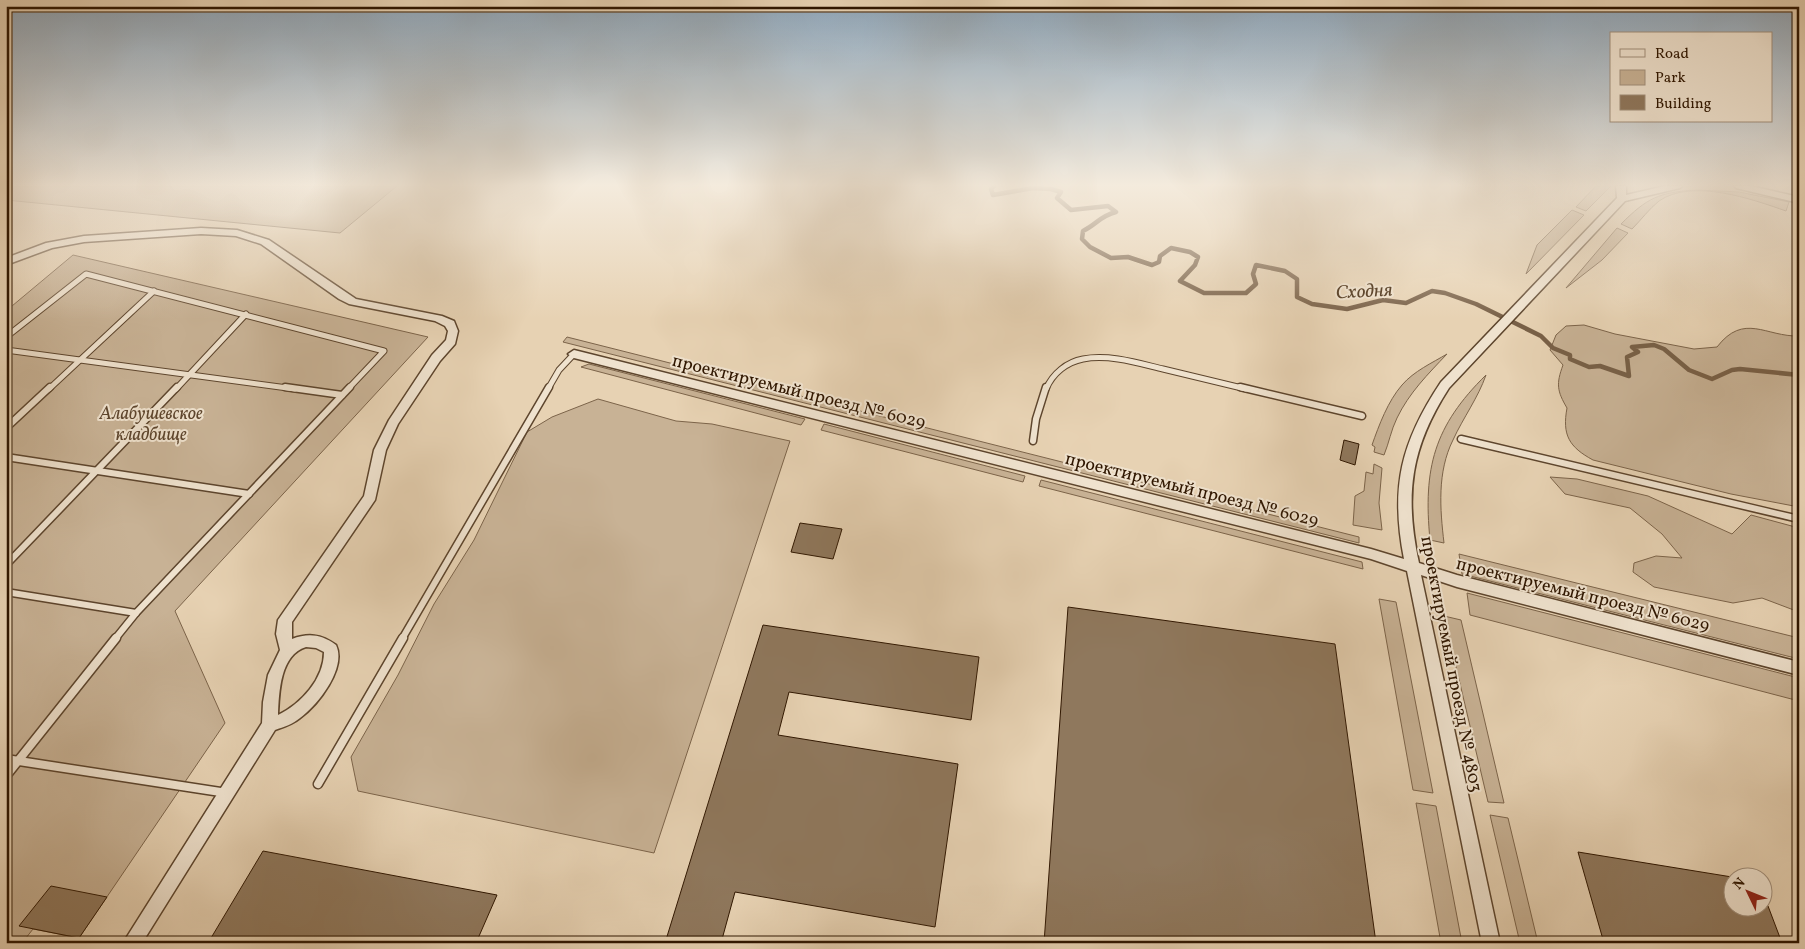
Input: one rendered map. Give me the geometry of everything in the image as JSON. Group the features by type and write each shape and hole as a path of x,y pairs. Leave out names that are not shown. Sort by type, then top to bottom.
{"street":[{"name":"проектируемый проезд № 4803","path":"1491,943 1407,539 1404,498 1407,465 1416,434 1428,409 1445,385 1592,230"},
{"path":"6,262 50,246 84,239 202,231 237,233 265,242 342,297 353,302 438,318 450,324 453,331 450,341 410,396 393,423 380,450 370,497 285,620 283,634 288,650"},
{"name":"проектируемый проезд № 6029","path":"574,354 1362,552 1456,582 1799,669"},
{"path":"132,943 270,726 294,714 313,694 327,675 332,660 331,649 323,643 312,640 300,642 288,650 280,662 270,710 270,726"}],"lane":[{"path":"6,337 86,274 384,351 136,613 20,761 6,776"},
{"path":"6,428 154,291"},
{"path":"6,565 98,471 246,314"},
{"path":"6,350 342,395"},
{"path":"318,784 559,370 574,354"},
{"path":"1033,441 1037,408 1049,381 1060,369 1072,361 1088,358 1109,358 1128,361 1362,416"},
{"path":"1460,439 1799,519"},
{"path":"6,457 249,494"},
{"path":"6,592 136,613"},
{"path":"6,759 228,793"}],"green space":[{"path":"313,230 343,230 340,233"},
{"path":"1552,230 1569,230 1526,274 1537,245"},
{"path":"1615,230 1628,233 1602,260 1566,288"},
{"name":"Алабушевское кладбище","path":"73,255 428,337 175,611 225,723 79,938 33,929 22,943 6,943 6,311"},
{"path":"1584,325 1615,334 1694,349 1717,347 1727,337 1746,328 1799,336 1799,507 1731,494 1593,460 1578,450 1569,439 1567,433 1567,408 1561,397 1559,387 1559,377 1563,365 1550,350 1556,335 1566,326"},
{"path":"567,337 1359,537 1359,543 563,342"},
{"path":"1447,354 1407,400 1393,427 1384,455 1374,452 1375,447 1372,445 1378,429 1397,391 1412,376"},
{"path":"589,364 805,419 801,425 581,367"},
{"path":"1486,375 1453,440 1444,465 1441,517 1444,543 1430,540 1428,491 1436,450 1454,412"},
{"path":"598,399 676,421 712,424 790,441 654,853 358,791 351,757 398,675 434,604 474,540 527,432 552,417"},
{"path":"824,424 1025,476 1023,482 821,430"},
{"path":"1374,464 1382,468 1379,503 1382,530 1353,525 1355,496 1364,491 1366,472 1373,474"},
{"path":"1550,477 1577,479 1648,496 1732,534 1751,515 1799,528 1799,612 1762,598 1733,603 1654,587 1633,572 1634,563 1656,556 1682,558 1662,534 1630,508 1565,494"},
{"path":"1041,480 1362,562 1363,569 1039,486"},
{"path":"1459,554 1799,638 1799,659 1462,574"},
{"path":"1467,593 1799,678 1799,701 1470,615"},
{"path":"1379,599 1396,602 1433,793 1413,790"},
{"path":"1444,616 1461,620 1504,803 1488,802"},
{"path":"1416,803 1436,806 1462,943 1441,943"},
{"path":"1490,815 1508,818 1538,943 1520,943"}],"building":[{"path":"1344,440 1359,444 1355,465 1340,460"},
{"path":"800,523 842,529 833,559 791,552"},
{"path":"1068,607 1335,644 1376,943 1044,943"},
{"path":"763,625 979,657 971,720 789,692 778,735 958,764 935,927 735,892 721,943 665,943"},
{"path":"263,851 497,895 476,943 208,943"},
{"path":"1578,852 1722,875 1722,916 1772,916 1782,943 1604,943"},
{"path":"51,886 107,897 79,938 19,926"}],"waterway":[{"name":"Сходня","path":"1084,230 1082,239 1090,247 1111,258 1128,257 1152,265 1159,262 1160,256 1171,248 1190,252 1198,257 1195,265 1180,281 1204,293 1246,293 1256,284 1253,274 1256,265 1285,271 1297,279 1297,297 1312,304 1347,309 1383,300 1406,303 1432,291 1445,293 1476,304 1541,336 1553,348 1570,355 1570,359 1589,367 1600,366 1629,376 1627,357 1638,352 1632,347 1654,345 1664,349 1689,370 1712,379 1732,370 1740,369 1799,375"}]}
